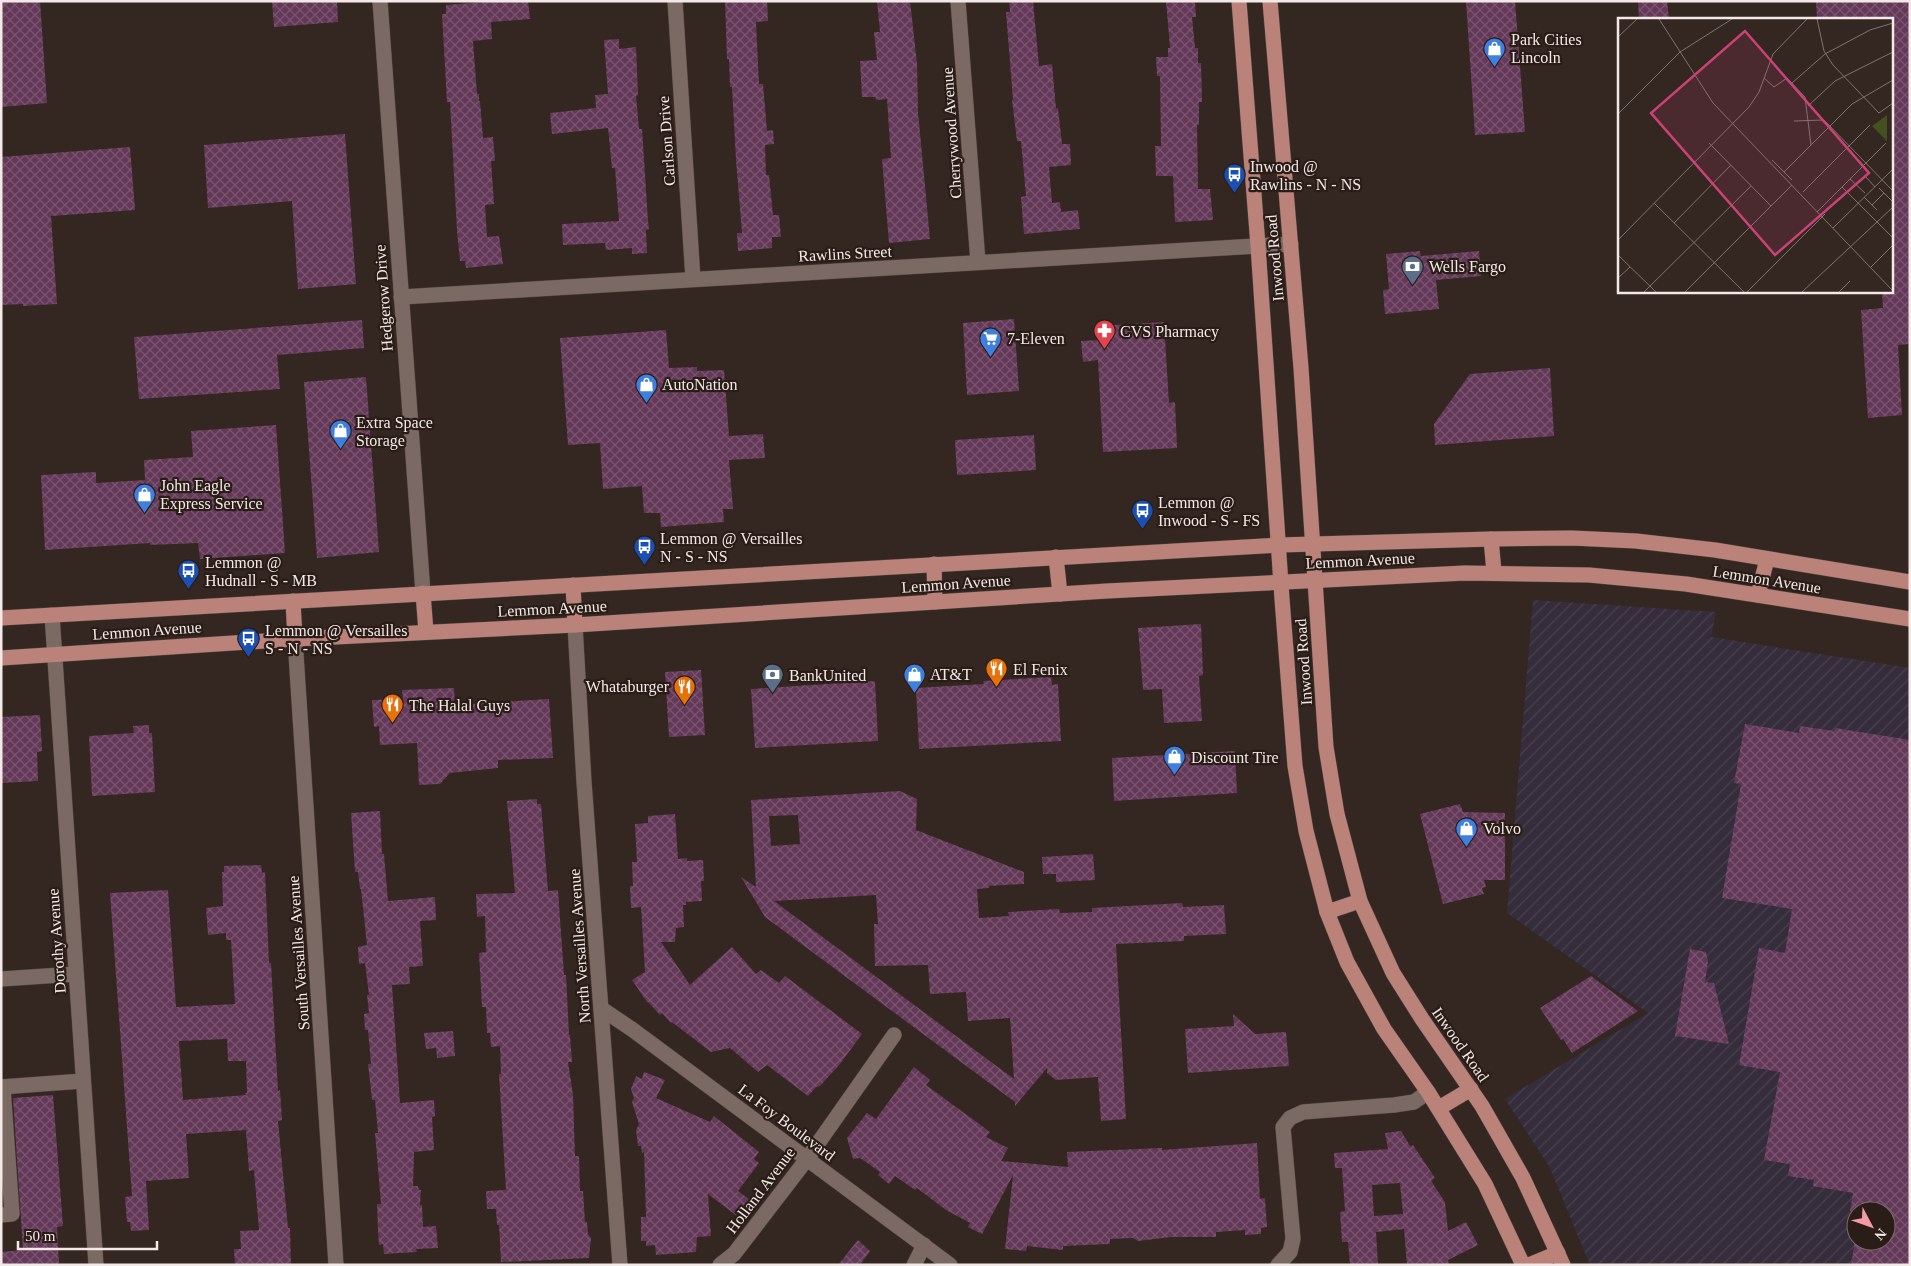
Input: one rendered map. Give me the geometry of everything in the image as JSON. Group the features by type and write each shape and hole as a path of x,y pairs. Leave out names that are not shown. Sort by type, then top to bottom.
{"main road":[{"name":"Inwood Road","path":"1239,1 1281,582 1297,774 1306,831 1327,912 1347,962 1384,1029 1439,1108 1485,1184 1523,1265"},
{"name":"Inwood Road","path":"1270,1 1314,544 1326,747 1337,814 1360,901 1393,973 1471,1088 1523,1178 1560,1259"},
{"name":"Lemmon Avenue","path":"1,618 1279,544 1491,539 1572,538 1636,541 1715,550 1910,582"},
{"path":"1491,539 1494,572"},
{"path":"1056,557 1060,594"},
{"path":"1758,595 1767,559"},
{"path":"934,564 935,602"},
{"name":"Lemmon Avenue","path":"1,658 295,639 575,625 1060,594 1494,572 1618,578 1686,584 1910,619"},
{"path":"573,585 575,625"},
{"path":"423,593 426,632"},
{"path":"293,602 295,639"},
{"path":"1327,912 1360,901"},
{"path":"1439,1108 1471,1088"},
{"path":"1529,1265 1560,1259"}],"street":[{"name":"Hedgerow Drive","path":"380,1 423,593"},
{"name":"Carlson Drive","path":"674,1 693,279"},
{"name":"Cherrywood Avenue","path":"958,1 978,262"},
{"name":"Rawlins Street","path":"401,297 1291,244"},
{"name":"Dorothy Avenue","path":"52,615 96,1265"},
{"name":"North Versailles Avenue","path":"575,625 584,782 620,1265"},
{"name":"South Versailles Avenue","path":"295,639 336,1265"},
{"path":"1,979 76,974"},
{"name":"La Foy Boulevard","path":"602,1009 950,1265"},
{"name":"Holland Avenue","path":"720,1265 734,1254 806,1159 894,1036"},
{"path":"7,1214 2,1087 84,1082"},
{"path":"1278,1265 1290,1252 1293,1238 1284,1127 1290,1118 1303,1112 1414,1102 1428,1092"},
{"path":"914,1265 924,1245"}],"shaded area":[{"path":"1533,600 1716,612 1711,637 1910,668 1910,1265 1590,1265 1549,1166 1505,1099 1648,1013 1507,913"}],"building":[{"path":"1,1 40,1 47,103 1,107"},
{"path":"272,1 337,1 338,22 274,27"},
{"path":"528,1 530,19 491,22 492,39 473,41 483,138 493,137 495,161 491,161 494,204 485,205 487,237 499,236 503,264 466,268 465,261 460,261 457,231 450,102 447,102 442,14 446,14 446,5"},
{"path":"725,1 767,1 768,21 756,22 759,84 763,84 767,131 773,130 774,144 765,145 766,175 769,175 773,215 779,215 781,237 772,237 772,248 738,251 737,233 742,233 732,87 730,87 729,59 727,59"},
{"path":"877,1 910,1 917,63 918,112 930,239 889,243 882,159 891,158 887,99 876,100 875,97 862,97 860,61 877,60 874,32 880,32"},
{"path":"1009,1 1033,1 1039,66 1052,64 1056,109 1058,108 1062,144 1070,144 1071,165 1049,167 1052,203 1060,202 1061,212 1078,210 1080,229 1024,234 1021,197 1026,196 1021,141 1017,141 1012,100 1006,12 1010,12"},
{"path":"1166,1 1195,1 1196,17 1192,17 1195,48 1198,48 1198,63 1201,63 1202,102 1199,102 1199,125 1197,125 1198,189 1210,189 1213,220 1175,222 1173,176 1156,176 1155,146 1161,146 1160,76 1157,76 1156,57 1168,57 1168,48 1170,48"},
{"name":"Park Cities Lincoln","path":"1466,1 1515,1 1525,132 1475,135"},
{"path":"1638,1 1667,1 1669,18 1639,18"},
{"path":"1816,1 1910,1 1910,344 1898,345 1902,415 1868,418 1861,310 1883,308 1882,292 1894,292 1894,18 1817,18"},
{"path":"619,39 619,49 636,47 638,95 636,96 639,129 642,129 649,229 646,230 647,253 632,254 632,248 606,250 605,243 563,245 562,224 619,221 615,168 612,168 608,128 552,134 550,113 596,108 595,95 608,94 604,40"},
{"path":"345,134 356,284 298,289 292,201 208,208 204,145"},
{"path":"130,147 135,210 51,216 57,304 1,305 1,157"},
{"name":"Wells Fargo","path":"1420,251 1421,256 1479,251 1481,276 1436,280 1439,309 1385,314 1383,290 1389,289 1386,254"},
{"name":"7-Eleven","path":"1014,319 1019,391 967,395 963,323"},
{"path":"362,320 364,348 277,355 280,389 139,399 134,337"},
{"name":"CVS Pharmacy","path":"1164,322 1169,403 1175,402 1177,448 1103,452 1098,360 1083,362 1081,341 1098,340 1097,326"},
{"name":"AutoNation","path":"666,330 669,368 697,367 697,371 724,370 729,436 763,434 765,458 729,460 733,509 723,509 724,522 661,527 660,513 644,513 642,486 603,489 600,443 568,445 560,338"},
{"path":"1550,368 1554,436 1435,445 1434,424 1470,374"},
{"name":"Extra Space Storage","path":"366,377 379,552 317,558 304,382"},
{"path":"276,425 285,553 200,559 198,543 150,545 150,543 45,550 41,475 96,472 96,483 145,480 144,460 193,457 191,431"},
{"path":"1034,435 1036,470 957,475 955,440"},
{"path":"1201,624 1203,675 1199,676 1202,721 1164,723 1162,689 1143,690 1138,628"},
{"name":"Whataburger","path":"701,670 705,735 669,737 665,672"},
{"path":"1051,677 1052,685 1058,684 1061,741 919,749 916,688 984,684 983,681"},
{"path":"875,681 878,741 755,748 751,689"},
{"path":"454,688 455,705 549,699 553,758 498,760 498,768 450,773 440,784 419,785 417,743 380,745 379,726 374,727 372,700 403,699 402,690"},
{"path":"40,715 42,751 37,752 38,781 1,783 1,717"},
{"path":"1745,724 1799,733 1800,726 1834,731 1835,728 1910,740 1910,1265 1851,1265 1853,1251 1896,1251 1896,1201 1852,1201 1853,1193 1813,1186 1814,1180 1788,1176 1790,1164 1764,1160 1780,1072 1739,1065 1759,948 1785,953 1792,909 1722,898 1741,784 1734,783"},
{"path":"149,725 149,733 152,733 155,792 92,796 89,736 134,733 133,726"},
{"name":"Discount Tire","path":"1235,751 1237,793 1114,801 1112,758"},
{"path":"900,791 917,799 916,830 1024,872 1024,884 989,886 989,888 977,889 979,918 1009,916 1008,912 1059,909 1060,913 1092,912 1092,908 1182,903 1183,907 1224,905 1226,934 1184,936 1184,941 1116,944 1126,1119 1101,1121 1098,1077 1056,1080 1047,1073 1047,1068 1015,1106 1015,1102 765,917 741,877 756,887 751,800","holes":["798,815 800,844 771,846 769,816","876,895 878,924 874,924 875,966 928,965 930,994 966,992 968,1021 1010,1018 1014,1079 774,901"]},
{"path":"537,799 537,804 541,804 548,891 558,890 572,1062 568,1062 573,1095 575,1156 579,1156 580,1191 583,1191 585,1222 587,1222 588,1234 591,1238 589,1258 501,1262 496,1209 487,1209 486,1191 506,1190 499,1074 501,1074 500,1046 491,1047 490,1033 487,1033 486,1007 482,1007 479,953 486,952 485,916 477,917 476,894 515,893 507,801"},
{"name":"Volvo","path":"1460,804 1463,812 1505,813 1505,880 1484,880 1486,887 1482,888 1484,894 1443,904 1420,814"},
{"path":"380,811 382,854 384,854 388,901 435,897 436,920 420,921 423,966 409,967 410,984 392,985 400,1103 434,1100 435,1116 432,1117 434,1150 414,1152 413,1186 418,1186 419,1190 421,1190 420,1205 422,1205 423,1227 436,1226 438,1248 416,1249 417,1252 384,1254 383,1244 379,1245 377,1204 381,1204 375,1133 378,1133 375,1100 372,1100 368,1064 371,1064 368,1030 365,1030 364,1014 369,1013 367,995 369,995 365,963 359,964 358,947 367,945 361,889 358,872 355,872 351,813"},
{"path":"675,814 678,859 687,858 687,861 703,860 704,881 701,881 702,901 686,902 686,905 683,905 684,927 676,928 675,942 661,942 690,985 732,947 756,974 761,970 779,983 785,976 862,1034 840,1064 808,1096 767,1065 758,1072 730,1048 711,1052 671,1023 662,1013 660,1015 647,1002 632,980 645,972 641,907 631,908 630,886 633,886 632,862 637,862 635,824 648,823 648,816"},
{"path":"1093,854 1095,880 1056,882 1056,874 1043,874 1042,857"},
{"path":"261,865 262,873 265,872 269,963 271,963 278,1091 280,1090 282,1120 278,1121 288,1228 290,1228 291,1265 235,1265 234,1249 241,1249 240,1231 259,1230 254,1170 249,1171 246,1130 186,1134 189,1178 146,1181 149,1230 131,1231 130,1222 127,1222 125,1197 132,1196 110,893 168,890 176,1007 235,1004 231,940 226,940 226,933 208,935 206,908 223,906 222,872 224,872 224,866","holes":["227,1039 228,1061 246,1061 246,1095 183,1100 179,1041"]},
{"path":"1690,949 1706,952 1708,962 1705,982 1714,983 1729,1044 1675,1036"},
{"path":"1591,976 1638,1011 1572,1053 1540,1008"},
{"path":"1233,1014 1255,1034 1286,1032 1289,1066 1188,1073 1185,1029 1234,1026"},
{"path":"453,1031 455,1056 437,1058 436,1048 426,1049 424,1033"},
{"path":"914,1067 930,1080 926,1085 990,1132 986,1137 1008,1148 1001,1161 1068,1167 1067,1152 1162,1148 1162,1150 1257,1143 1260,1199 1265,1198 1267,1227 1261,1228 1261,1234 1245,1235 1245,1230 1216,1232 1216,1237 1171,1237 1138,1241 1133,1238 1110,1239 1110,1244 1063,1246 1063,1250 1027,1246 1026,1251 1005,1249 1013,1175 982,1234 968,1227 970,1223 946,1210 917,1188 915,1190 895,1176 889,1184 878,1175 880,1172 860,1158 853,1159 847,1138 867,1113 876,1119"},
{"path":"644,1072 665,1080 656,1098 710,1122 714,1116 759,1152 754,1159 759,1163 738,1191 750,1200 737,1216 708,1194 711,1236 697,1237 696,1252 656,1255 655,1245 646,1246 646,1241 641,1241 641,1217 646,1217 644,1152 642,1153 641,1146 638,1146 636,1130 639,1124 632,1102 634,1098 631,1089 636,1076 642,1079"},
{"path":"53,1095 63,1226 57,1227 59,1265 1,1265 1,1252 23,1250 13,1098"},
{"path":"1401,1131 1410,1146 1413,1145 1435,1178 1431,1181 1445,1202 1448,1231 1466,1222 1478,1245 1448,1260 1449,1265 1407,1265 1404,1229 1376,1232 1378,1265 1350,1265 1348,1242 1342,1242 1340,1212 1345,1211 1342,1168 1335,1168 1334,1153 1388,1149 1385,1133","holes":["1400,1183 1403,1214 1374,1216 1372,1185"]},
{"path":"858,1240 870,1251 860,1265 838,1265"}],"place":[{"name":"Park Cities Lincoln","path":"1495,67"},
{"name":"Inwood @ Rawlins - N - NS","path":"1234,194"},
{"name":"Wells Fargo","path":"1413,285"},
{"name":"CVS Pharmacy","path":"1104,350"},
{"name":"7-Eleven","path":"991,357"},
{"name":"AutoNation","path":"646,403"},
{"name":"Extra Space Storage","path":"340,450"},
{"name":"John Eagle Express Service","path":"144,513"},
{"name":"Lemmon @ Inwood - S - FS","path":"1142,530"},
{"name":"Lemmon @ Versailles N - S - NS","path":"644,566"},
{"name":"Lemmon @ Hudnall - S - MB","path":"189,590"},
{"name":"Lemmon @ Versailles S - N - NS","path":"249,658"},
{"name":"El Fenix","path":"997,688"},
{"name":"AT&T","path":"914,693"},
{"name":"BankUnited","path":"773,694"},
{"name":"Whataburger","path":"685,705"},
{"name":"The Halal Guys","path":"393,724"},
{"name":"Discount Tire","path":"1175,776"},
{"name":"Volvo","path":"1467,847"}]}
